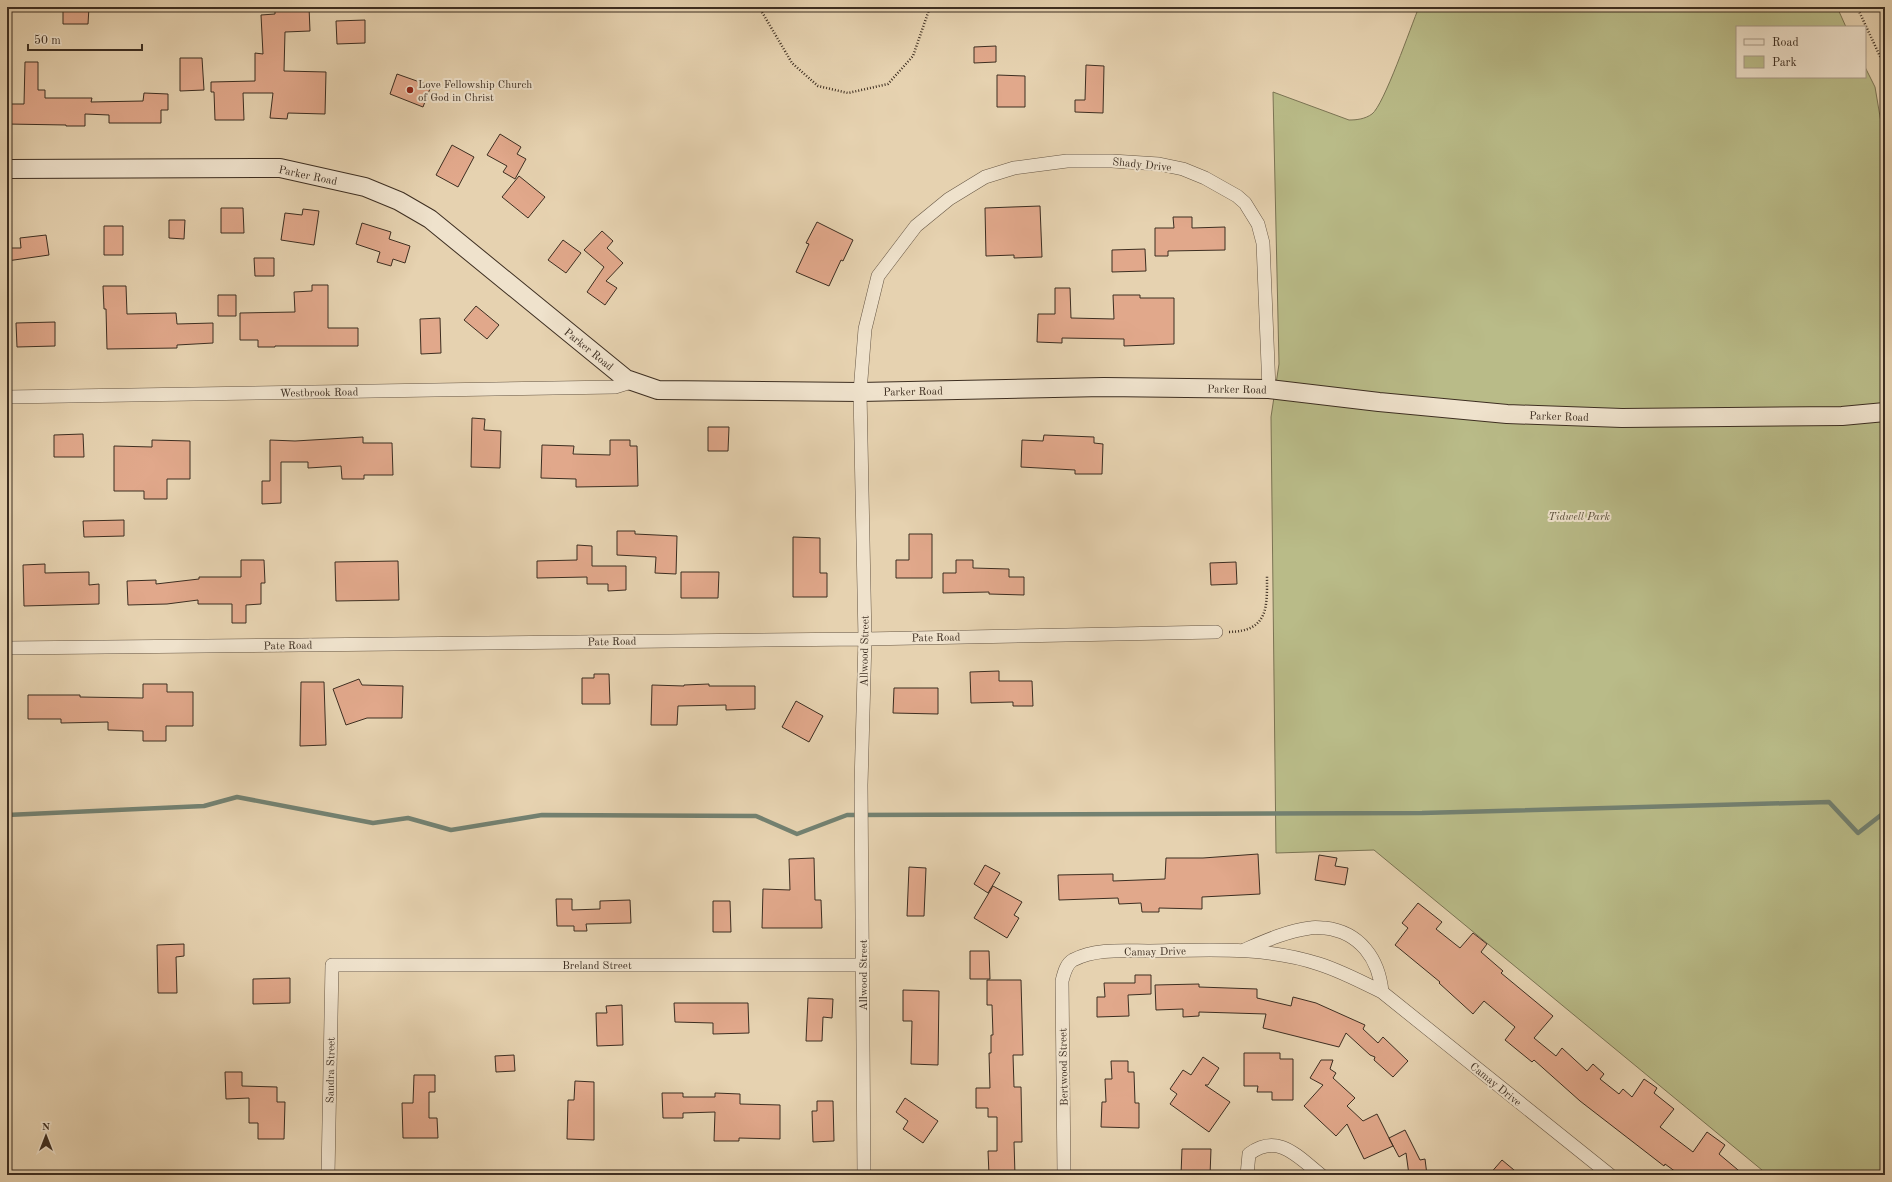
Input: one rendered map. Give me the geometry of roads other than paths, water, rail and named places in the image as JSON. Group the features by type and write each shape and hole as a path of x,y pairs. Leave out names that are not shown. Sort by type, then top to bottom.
{"main road":[{"name":"Parker Road","path":"7,169 280,168 364,188 399,201 430,219 623,384 658,390 860,392 1104,387 1269,389 1379,402 1507,414 1622,418 1708,418 1842,416 1885,412"}],"street":[{"name":"Shady Drive","path":"985,177 1014,168 1067,161 1112,161 1160,164 1182,169 1204,178 1237,196 1251,211 1264,243 1269,389"},
{"name":"Allwood Street","path":"864,1175 861,784 865,639 860,392 865,328 878,276 916,226 949,199 985,177"},
{"name":"Westbrook Road","path":"7,397 623,384"},
{"name":"Pate Road","path":"7,648 865,639 1216,632"},
{"name":"Camay Drive","path":"1241,951 1287,933 1312,927 1337,930 1357,940 1371,955 1381,976 1382,992"},
{"name":"Camay Drive","path":"1071,961 1094,952 1220,950 1287,956 1319,963 1357,979 1382,992 1610,1175"},
{"name":"Bertwood Street","path":"1064,1175 1062,981 1064,970 1071,961"},
{"name":"Breland Street","path":"332,965 863,965"},
{"name":"Sandra Street","path":"328,1175 332,965"},
{"path":"1247,1175 1249,1154 1256,1148 1269,1145 1280,1145 1287,1149 1321,1175"}],"waterway":[{"path":"7,815 204,806 237,797 373,823 408,818 451,830 542,815 756,816 797,834 847,815 1422,813 1829,802 1858,833 1885,812"}],"place":[{"name":"Love Fellowship Church of God in Christ","path":"410,90"}],"park label":[{"name":"Tidwell Park","path":"1579,516"}]}
